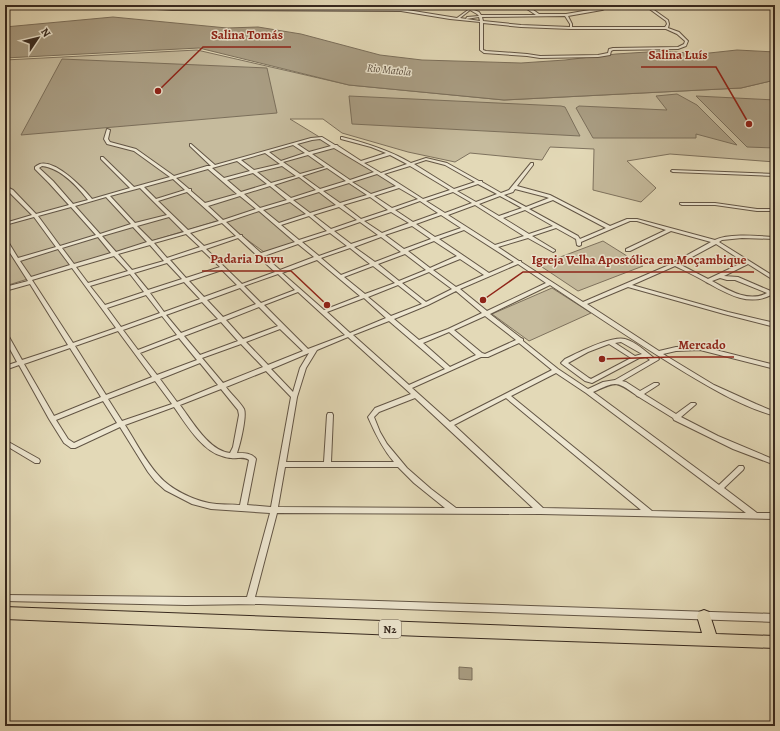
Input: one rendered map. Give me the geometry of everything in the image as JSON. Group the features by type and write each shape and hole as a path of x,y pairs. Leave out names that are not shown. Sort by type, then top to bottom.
{"main road":[{"name":"N2","path":"5,613 415,630 775,642"},
{"path":"704,616 711,640"}],"street":[{"path":"94,5 172,9 404,10 481,22 521,26 571,28 666,28 683,36 687,43 672,49 613,49 610,50 609,54 601,56 540,58 527,55 483,51 481,46 481,22 481,16"},
{"path":"318,5 322,9"},
{"path":"370,5 377,10"},
{"path":"470,9 467,8 477,5"},
{"path":"518,5 528,8 539,15"},
{"path":"460,19 481,16 566,14 595,10 612,5"},
{"path":"645,5 667,20 668,24 666,28"},
{"path":"589,7 595,10"},
{"path":"460,19 470,9"},
{"path":"470,9 481,16"},
{"path":"566,14 571,24 571,28"},
{"path":"108,130 106,139 110,144 136,150 189,190 449,425 541,511"},
{"path":"5,224 211,166 312,139 321,138 400,186 712,386 754,406 775,414"},
{"path":"342,138 391,153 412,164 554,251"},
{"path":"294,144 488,275"},
{"path":"191,145 223,180 364,296 388,319 449,369"},
{"path":"223,180 254,172 336,146"},
{"path":"266,152 456,289 521,340 556,370 755,515"},
{"path":"362,162 391,153"},
{"path":"102,158 132,188"},
{"path":"5,289 74,266 224,221 348,181 426,159 431,159 456,168 576,237 579,243 608,228 632,220 716,242 775,279"},
{"path":"238,160 373,265 426,304"},
{"path":"91,200 72,179 64,174 44,164 37,167 37,169 72,205 131,272 242,413 236,447 232,456"},
{"path":"5,368 203,300 380,235 502,195 514,187 532,164"},
{"path":"205,205 328,167"},
{"path":"673,172 775,175"},
{"path":"260,255 390,210 480,182"},
{"path":"141,186 242,285 307,352"},
{"path":"277,225 400,186"},
{"path":"5,187 35,215 199,436 212,449 232,456 248,456 253,459 243,508"},
{"path":"514,187 544,195 608,228"},
{"path":"156,200 189,190"},
{"path":"107,196 265,368 294,397"},
{"path":"499,218 552,199"},
{"path":"682,204 723,205 757,210 775,210"},
{"path":"18,260 171,215"},
{"path":"495,247 557,226"},
{"path":"340,277 465,228"},
{"path":"628,250 671,230"},
{"path":"88,285 167,261 240,236"},
{"path":"583,304 676,264 716,242 727,238 775,238"},
{"path":"5,241 150,470 157,479 168,488 194,502 211,506 274,510 541,511 775,516"},
{"path":"323,312 460,257"},
{"path":"6,338 52,419 66,441 73,446 121,424 175,405 426,304 456,289 519,262"},
{"path":"708,281 748,262"},
{"path":"676,264 708,281 746,298 764,298 773,294"},
{"path":"104,307 184,279 223,268"},
{"path":"719,276 736,278 773,294"},
{"path":"418,343 450,330 551,283"},
{"path":"628,284 726,314 775,326"},
{"path":"137,352 299,290"},
{"path":"52,419 282,326"},
{"path":"450,330 480,355 486,356 521,340"},
{"path":"646,355 635,358 592,381 588,380 564,363 566,360 595,347 619,340 624,341 654,360"},
{"path":"611,343 635,358"},
{"path":"250,600 274,510 282,473 282,465 294,397 302,368 314,348"},
{"path":"588,392 609,382 617,381 654,360 660,354 676,348 700,348 775,367"},
{"path":"408,388 480,355"},
{"path":"449,425 556,370"},
{"path":"617,381 624,383 676,418 729,444 775,463"},
{"path":"639,394 656,384"},
{"path":"415,395 377,410 370,416 379,436 400,464 417,482 436,498 454,510"},
{"path":"507,396 651,514"},
{"path":"676,418 693,404"},
{"path":"326,464 330,415"},
{"path":"5,442 38,461"},
{"path":"282,465 400,464"},
{"path":"719,489 742,468"},
{"path":"5,598 186,601 250,600 775,618"}],"shaded area":[{"path":"197,50 349,85 504,100 741,88 775,80 775,162 670,154 627,161 656,188 641,202 593,190 594,149 550,147 542,160 470,153 455,162 408,152 342,133 323,119 290,119 398,185 279,226 295,242 264,252 220,220 5,286 5,60"},
{"path":"603,241 643,266 578,291 539,265"},
{"path":"552,288 591,313 529,341 492,314"}],"water":[{"name":"Rio Matola","path":"113,17 227,28 258,27 301,34 380,55 422,60 521,63 663,51 700,54 737,50 775,52 775,80 741,88 504,100 349,85 199,48 5,58 5,27"},
{"path":"62,59 267,68 277,113 21,135"},
{"path":"677,94 697,105 737,145 696,134 696,138 593,138 576,108 579,106 667,110 656,96"},
{"path":"349,96 561,106 565,107 580,136 352,124"},
{"path":"696,96 775,100 775,148 747,147"},
{"path":"459,667 472,668 472,680 459,679"}],"place":[{"name":"Salina Tomás","path":"158,91"},
{"name":"Salina Luís","path":"749,124"},
{"name":"Igreja Velha Apostólica em Moçambique","path":"483,300"},
{"name":"Padaria Duvu","path":"327,305"},
{"name":"Mercado","path":"602,359"}]}
